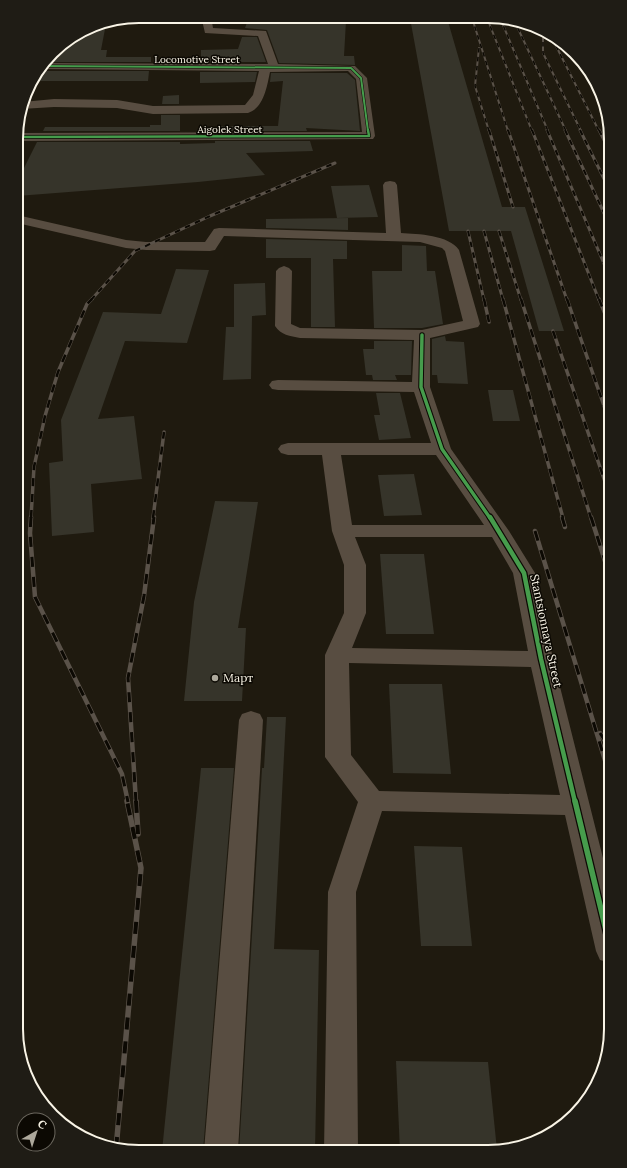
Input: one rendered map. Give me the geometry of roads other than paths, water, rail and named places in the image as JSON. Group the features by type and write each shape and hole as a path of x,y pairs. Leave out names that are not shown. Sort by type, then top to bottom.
{"street":[{"path":"28,105 54,103 117,104 153,110 248,109 259,96 265,70 274,67 262,32 209,31 207,23"},
{"name":"Locomotive Street","path":"50,66 350,68"},
{"name":"Aigolek Street","path":"23,137 370,136 361,78 350,68"},
{"path":"390,186 394,237"},
{"path":"23,219 126,244 146,246 210,247 219,232 394,237 434,241 447,244 452,250 472,324 422,335 300,333 288,330 283,326 284,271"},
{"name":"Stantsionnaya Street","path":"422,335 421,386 442,449 500,531 524,573 541,659 604,922"},
{"path":"278,384 421,386"},
{"path":"288,449 442,449"},
{"path":"331,449 342,531 355,565 355,613 337,655 338,757 372,801"},
{"path":"342,531 500,531"},
{"path":"337,655 541,659"},
{"path":"221,1145 251,720"},
{"path":"372,801 576,805"},
{"path":"340,1145 342,892 372,801"}],"railway":[{"path":"474,23 508,131"},
{"path":"489,23 532,131"},
{"path":"503,24 548,131"},
{"path":"517,27 566,131"},
{"path":"543,37 543,53 581,131"},
{"path":"556,46 599,131"},
{"path":"479,48 475,86 489,131"},
{"path":"489,130 513,207"},
{"path":"508,130 567,300"},
{"path":"532,130 599,300"},
{"path":"547,130 604,264"},
{"path":"565,130 604,213"},
{"path":"580,130 604,179"},
{"path":"599,130 604,140"},
{"path":"91,300 135,251 210,216 335,163"},
{"path":"468,231 484,300"},
{"path":"484,231 503,300"},
{"path":"499,231 521,300"},
{"path":"484,299 489,322"},
{"path":"503,299 563,518"},
{"path":"521,299 591,518"},
{"path":"567,299 604,406"},
{"path":"599,299 604,312"},
{"path":"31,518 34,467 45,416 58,372 87,304 91,300"},
{"path":"553,331 604,479"},
{"path":"153,518 164,432"},
{"path":"31,517 30,533 35,597 122,774 128,802"},
{"path":"136,802 128,678 144,596 154,517"},
{"path":"562,517 565,527"},
{"path":"591,517 604,558"},
{"path":"535,531 604,757"},
{"path":"600,733 604,739"},
{"path":"117,1143 141,868 127,801"},
{"path":"136,801 138,834"}],"place":[{"name":"Март","path":"215,678"}]}
